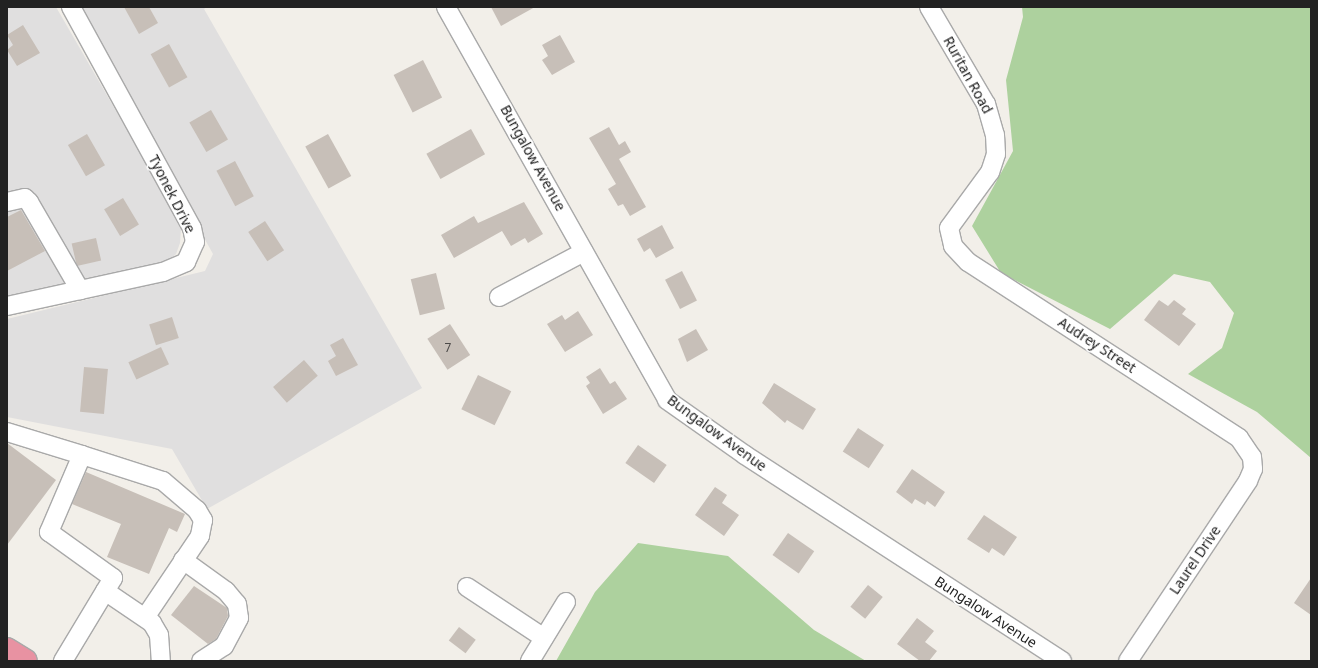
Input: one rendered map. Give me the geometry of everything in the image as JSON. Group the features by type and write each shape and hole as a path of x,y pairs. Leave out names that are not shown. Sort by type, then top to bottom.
{"highway":[{"path":"7,649 26,661"}],"street":[{"name":"Tyonek Drive","path":"7,306 163,272 186,262 195,242 192,228 71,7"},
{"name":"Bungalow Avenue","path":"446,7 495,89 667,400 745,455 1062,661"},
{"name":"Ruritan Road","path":"929,7 986,104 995,135 996,154 990,172 949,228"},
{"path":"7,202 25,198 29,202 80,290"},
{"name":"Audrey Street","path":"949,228 953,246 968,262 1239,438 1252,457"},
{"path":"499,297 584,252"},
{"path":"7,432 163,481 197,510 203,520 203,527 146,616"},
{"path":"63,661 113,578 49,532 82,455"},
{"name":"Laurel Drive","path":"1128,661 1248,481 1253,469 1252,457"},
{"path":"183,560 226,590 237,604 239,618 224,646 201,661"},
{"path":"467,587 544,638"},
{"path":"105,591 146,616 159,635 161,661"},
{"path":"530,661 566,602"}],"shaded area":[{"path":"7,7 56,7 171,206 181,228 180,243 176,254 168,261 153,268 7,304"},
{"path":"76,7 207,7 204,9 422,388 207,509 172,449 7,417 7,319 205,271 213,254"}],"green space":[{"path":"1022,7 1311,7 1311,458 1257,412 1188,374 1222,348 1234,313 1210,282 1174,274 1110,329 1001,273 972,226 1013,151 1006,80 1023,17"},
{"path":"638,543 728,556 814,630 866,661 556,661 595,592"}],"building":[{"path":"124,7 149,7 158,23 139,34"},
{"path":"491,7 535,7 501,26"},
{"path":"23,25 40,53 17,66 7,50 13,45 7,35"},
{"path":"560,35 575,62 552,75 542,60 548,56 542,45"},
{"path":"169,44 187,77 169,87 151,54"},
{"path":"423,60 442,97 413,112 394,75"},
{"path":"211,110 228,139 206,152 189,122"},
{"path":"609,127 619,145 625,141 631,152 619,159 646,207 630,216 623,204 618,206 608,189 616,184 589,138"},
{"path":"471,129 485,154 440,179 426,154"},
{"path":"87,134 105,165 86,176 68,145"},
{"path":"328,134 351,176 329,189 305,147"},
{"path":"235,161 254,196 235,206 216,171"},
{"path":"123,198 139,225 120,236 104,209"},
{"path":"524,202 543,234 528,243 525,238 511,246 502,231 454,258 441,235 474,216 478,223"},
{"path":"21,210 45,251 7,271 7,217"},
{"path":"265,221 284,250 267,261 248,232"},
{"path":"662,225 674,248 656,258 650,248 644,252 637,239"},
{"path":"96,238 101,260 77,266 72,244"},
{"path":"682,271 697,300 680,309 665,280"},
{"path":"436,273 445,309 420,315 411,279"},
{"path":"1159,300 1168,306 1174,300 1186,309 1182,314 1196,324 1179,346 1144,320"},
{"path":"578,311 593,335 565,352 547,324 562,315 565,320"},
{"path":"172,317 179,338 156,345 149,324"},
{"path":"450,324 470,355 448,370 427,339"},
{"path":"696,329 708,350 687,362 678,339"},
{"path":"343,338 358,365 336,376 328,361 336,356 330,345"},
{"path":"161,347 169,364 136,379 128,362"},
{"path":"304,360 318,376 287,403 273,387"},
{"path":"84,367 108,369 104,414 80,412"},
{"path":"600,368 610,384 615,381 627,399 603,414 586,386 590,383 586,377"},
{"path":"478,375 511,391 495,425 461,409"},
{"path":"774,383 816,409 803,430 787,420 785,423 762,403"},
{"path":"858,428 884,445 869,468 843,451"},
{"path":"7,443 56,480 7,545"},
{"path":"638,445 667,465 654,483 625,463"},
{"path":"912,469 945,492 935,507 927,501 925,505 915,499 912,504 896,492"},
{"path":"86,472 185,514 177,532 169,528 149,574 107,557 121,524 72,504"},
{"path":"715,487 727,495 722,503 739,515 724,536 695,515"},
{"path":"984,515 1017,537 1004,556 992,548 989,553 967,539"},
{"path":"788,533 814,551 799,573 773,555"},
{"path":"1311,578 1311,615 1294,603"},
{"path":"868,585 883,597 865,619 850,607"},
{"path":"194,586 227,608 228,616 216,639 208,644 171,615"},
{"path":"917,618 934,631 925,642 937,651 929,661 920,661 897,644"},
{"path":"459,627 476,640 466,653 449,641"}]}
